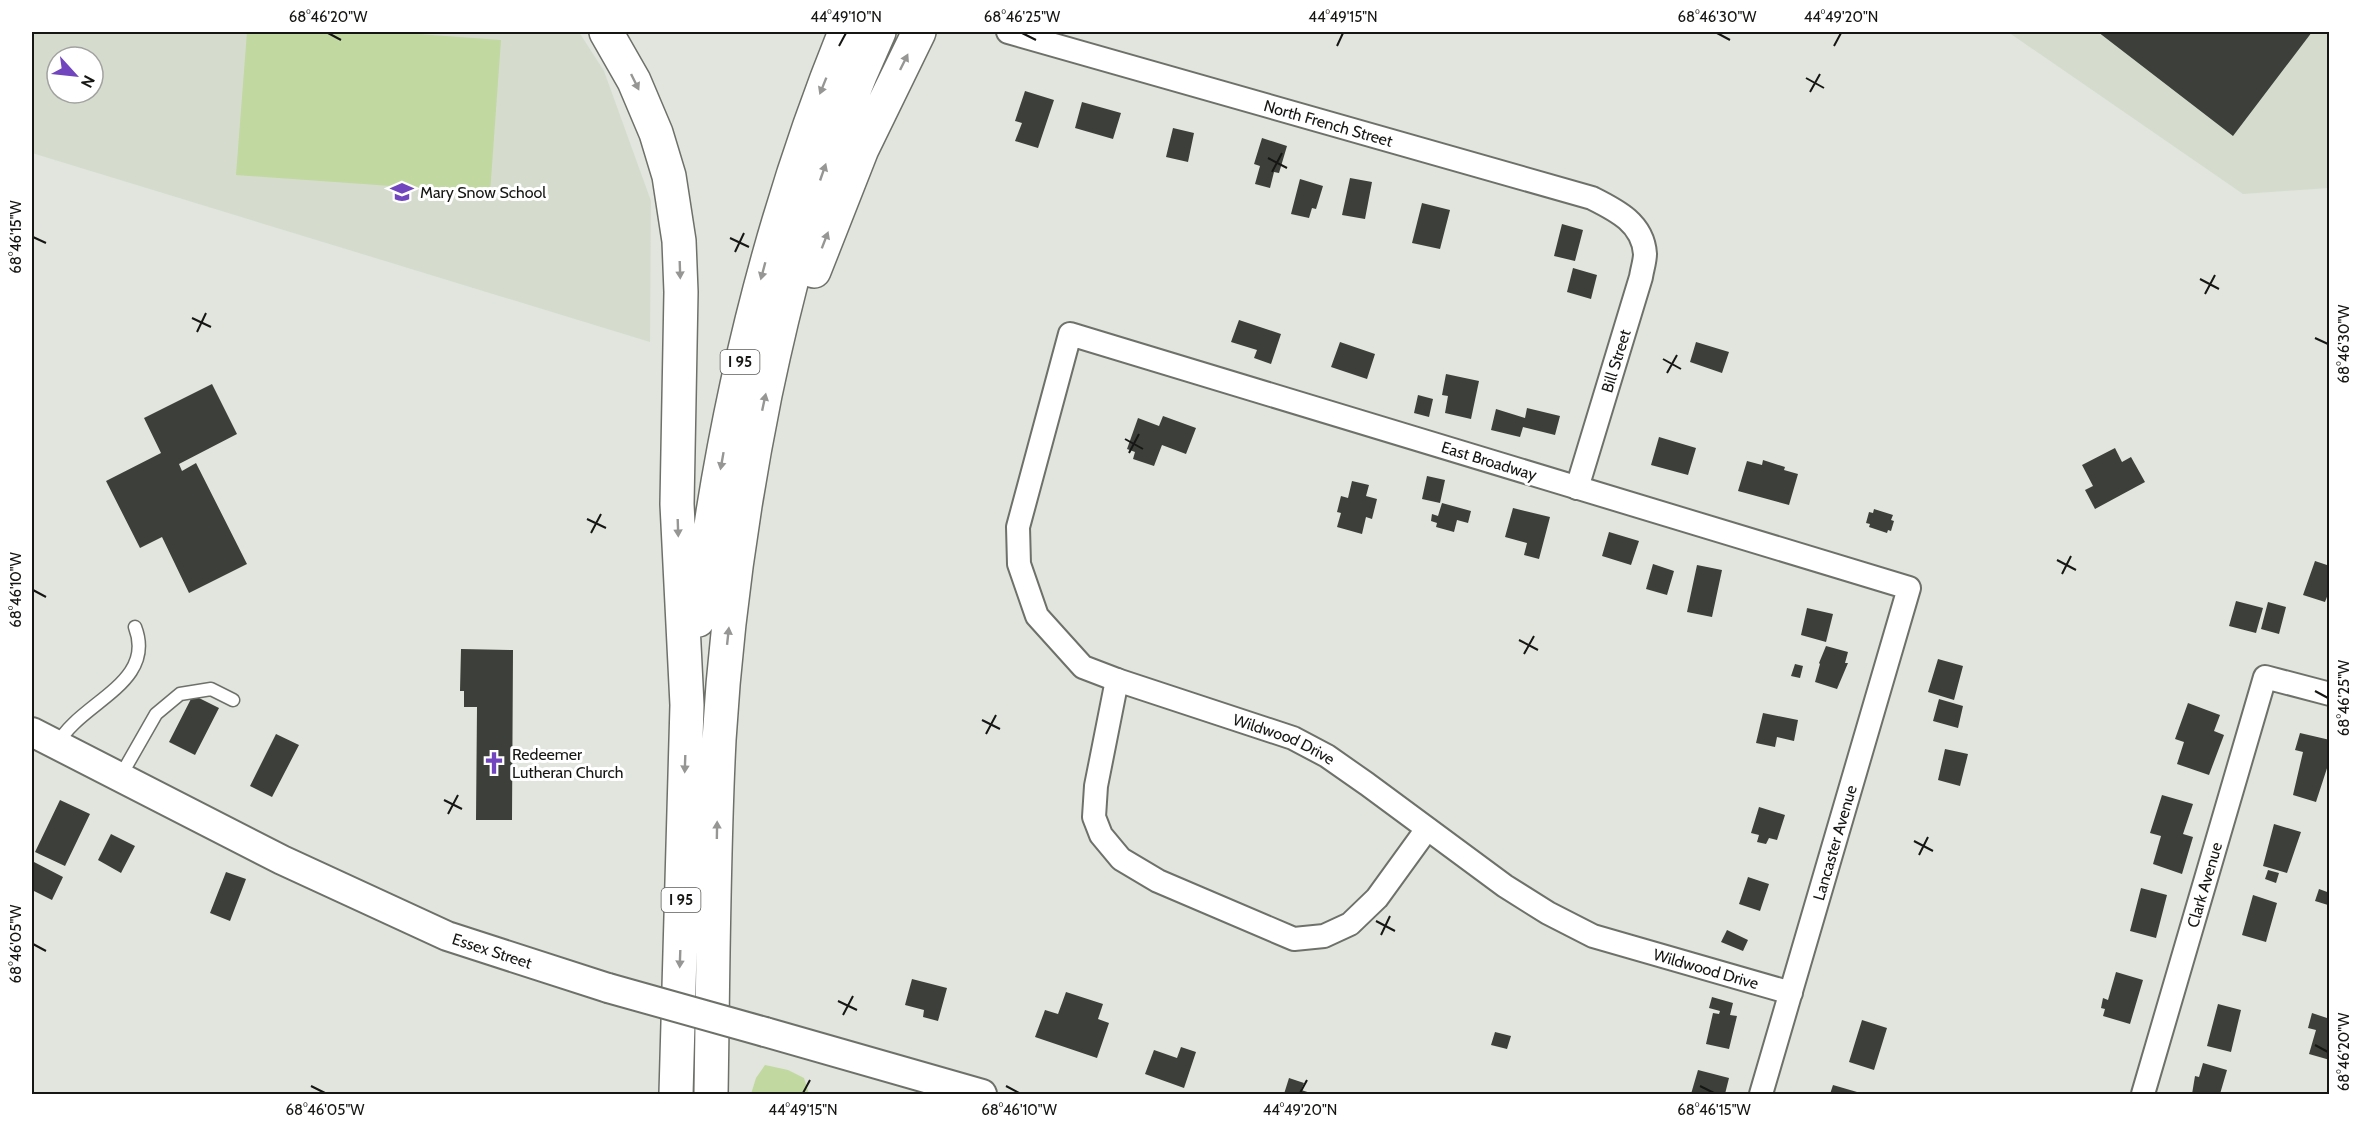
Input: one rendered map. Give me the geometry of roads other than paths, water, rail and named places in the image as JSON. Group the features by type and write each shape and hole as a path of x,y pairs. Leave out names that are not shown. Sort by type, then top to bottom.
{"highway":[{"path":"606,32 634,81 656,133 669,176 677,218 681,292 677,504 687,705"},
{"name":"I 95","path":"676,1095 687,705 708,542 747,334 766,259 799,154 845,32"},
{"name":"I 95","path":"711,1095 719,753 724,673 748,481 790,284 820,178 849,100 879,32"},
{"path":"775,350 802,308 824,244 862,149 919,32"}],"street":[{"name":"North French Street","path":"1008,32 1592,198 1621,212 1639,232"},
{"name":"Bill Street","path":"1577,488 1641,277 1645,254 1639,232"},
{"name":"East Broadway","path":"1070,334 1909,588"},
{"name":"Wildwood Drive","path":"1070,334 1018,527 1019,564 1037,616 1083,666 1117,680 1293,738 1327,756 1505,886 1548,913 1593,936 1791,993"},
{"name":"Lancaster Avenue","path":"1761,1095 1909,588"},
{"name":"Clark Avenue","path":"2143,1095 2265,677 2330,694"},
{"path":"1117,680 1096,786 1094,817 1101,835 1121,859 1158,881 1294,939 1324,936 1350,924 1377,898 1427,829"},
{"name":"Essex Street","path":"32,732 282,860 447,936 608,988 982,1095"}],"lane":[{"path":"57,745 63,733 74,722 112,692 128,676 137,658 140,645 135,627"},
{"path":"120,777 156,714 180,694 211,689 233,700"}],"place":[{"name":"Mary Snow School","path":"402,192"},
{"name":"Redeemer Lutheran Church","path":"494,763"}]}
